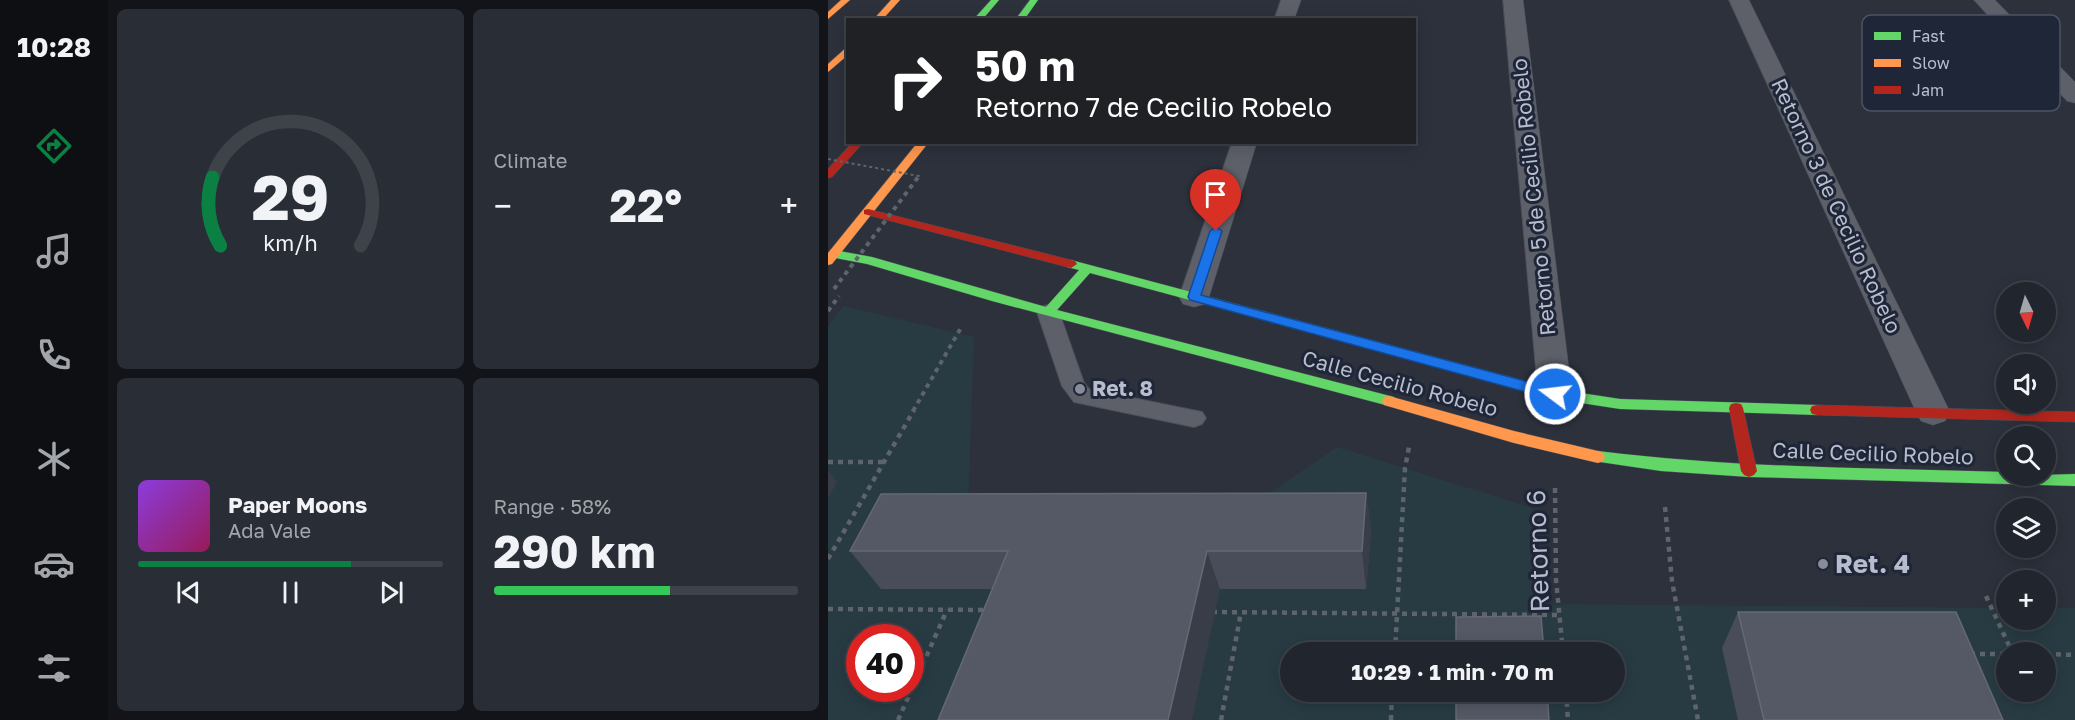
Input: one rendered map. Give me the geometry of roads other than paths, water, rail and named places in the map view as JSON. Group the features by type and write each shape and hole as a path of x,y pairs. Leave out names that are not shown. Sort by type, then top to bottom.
{"main road":[{"path":"828,16 846,0"},
{"path":"879,18 896,0"},
{"path":"1020,18 1034,0"},
{"path":"979,18 994,2"},
{"path":"828,69 846,51"},
{"path":"828,175 857,144"},
{"path":"831,257 922,144"},
{"name":"Calle Cecilio Robelo","path":"868,212 1088,268 1555,394 1620,404 2075,417"},
{"name":"Calle Cecilio Robelo","path":"831,257 868,260 1048,312 1417,409 1555,448 1661,465 1749,471 2075,480"},
{"path":"1048,312 1088,268"},
{"path":"1736,408 1749,471"}],"street":[{"path":"1285,18 1291,0"},
{"name":"Retorno 5 de Cecilio Robelo","path":"1513,0 1555,394"},
{"name":"Retorno 3 de Cecilio Robelo","path":"1739,0 1933,412"},
{"path":"1984,0 1998,15"},
{"path":"2060,80 2075,96"},
{"path":"1194,297 1244,144"}],"lane":[{"path":"1048,312 1074,386 1082,396 1194,418"}],"place":[{"name":"Ret. 8","path":"1080,389"},
{"name":"Ret. 4","path":"1823,564"}]}
